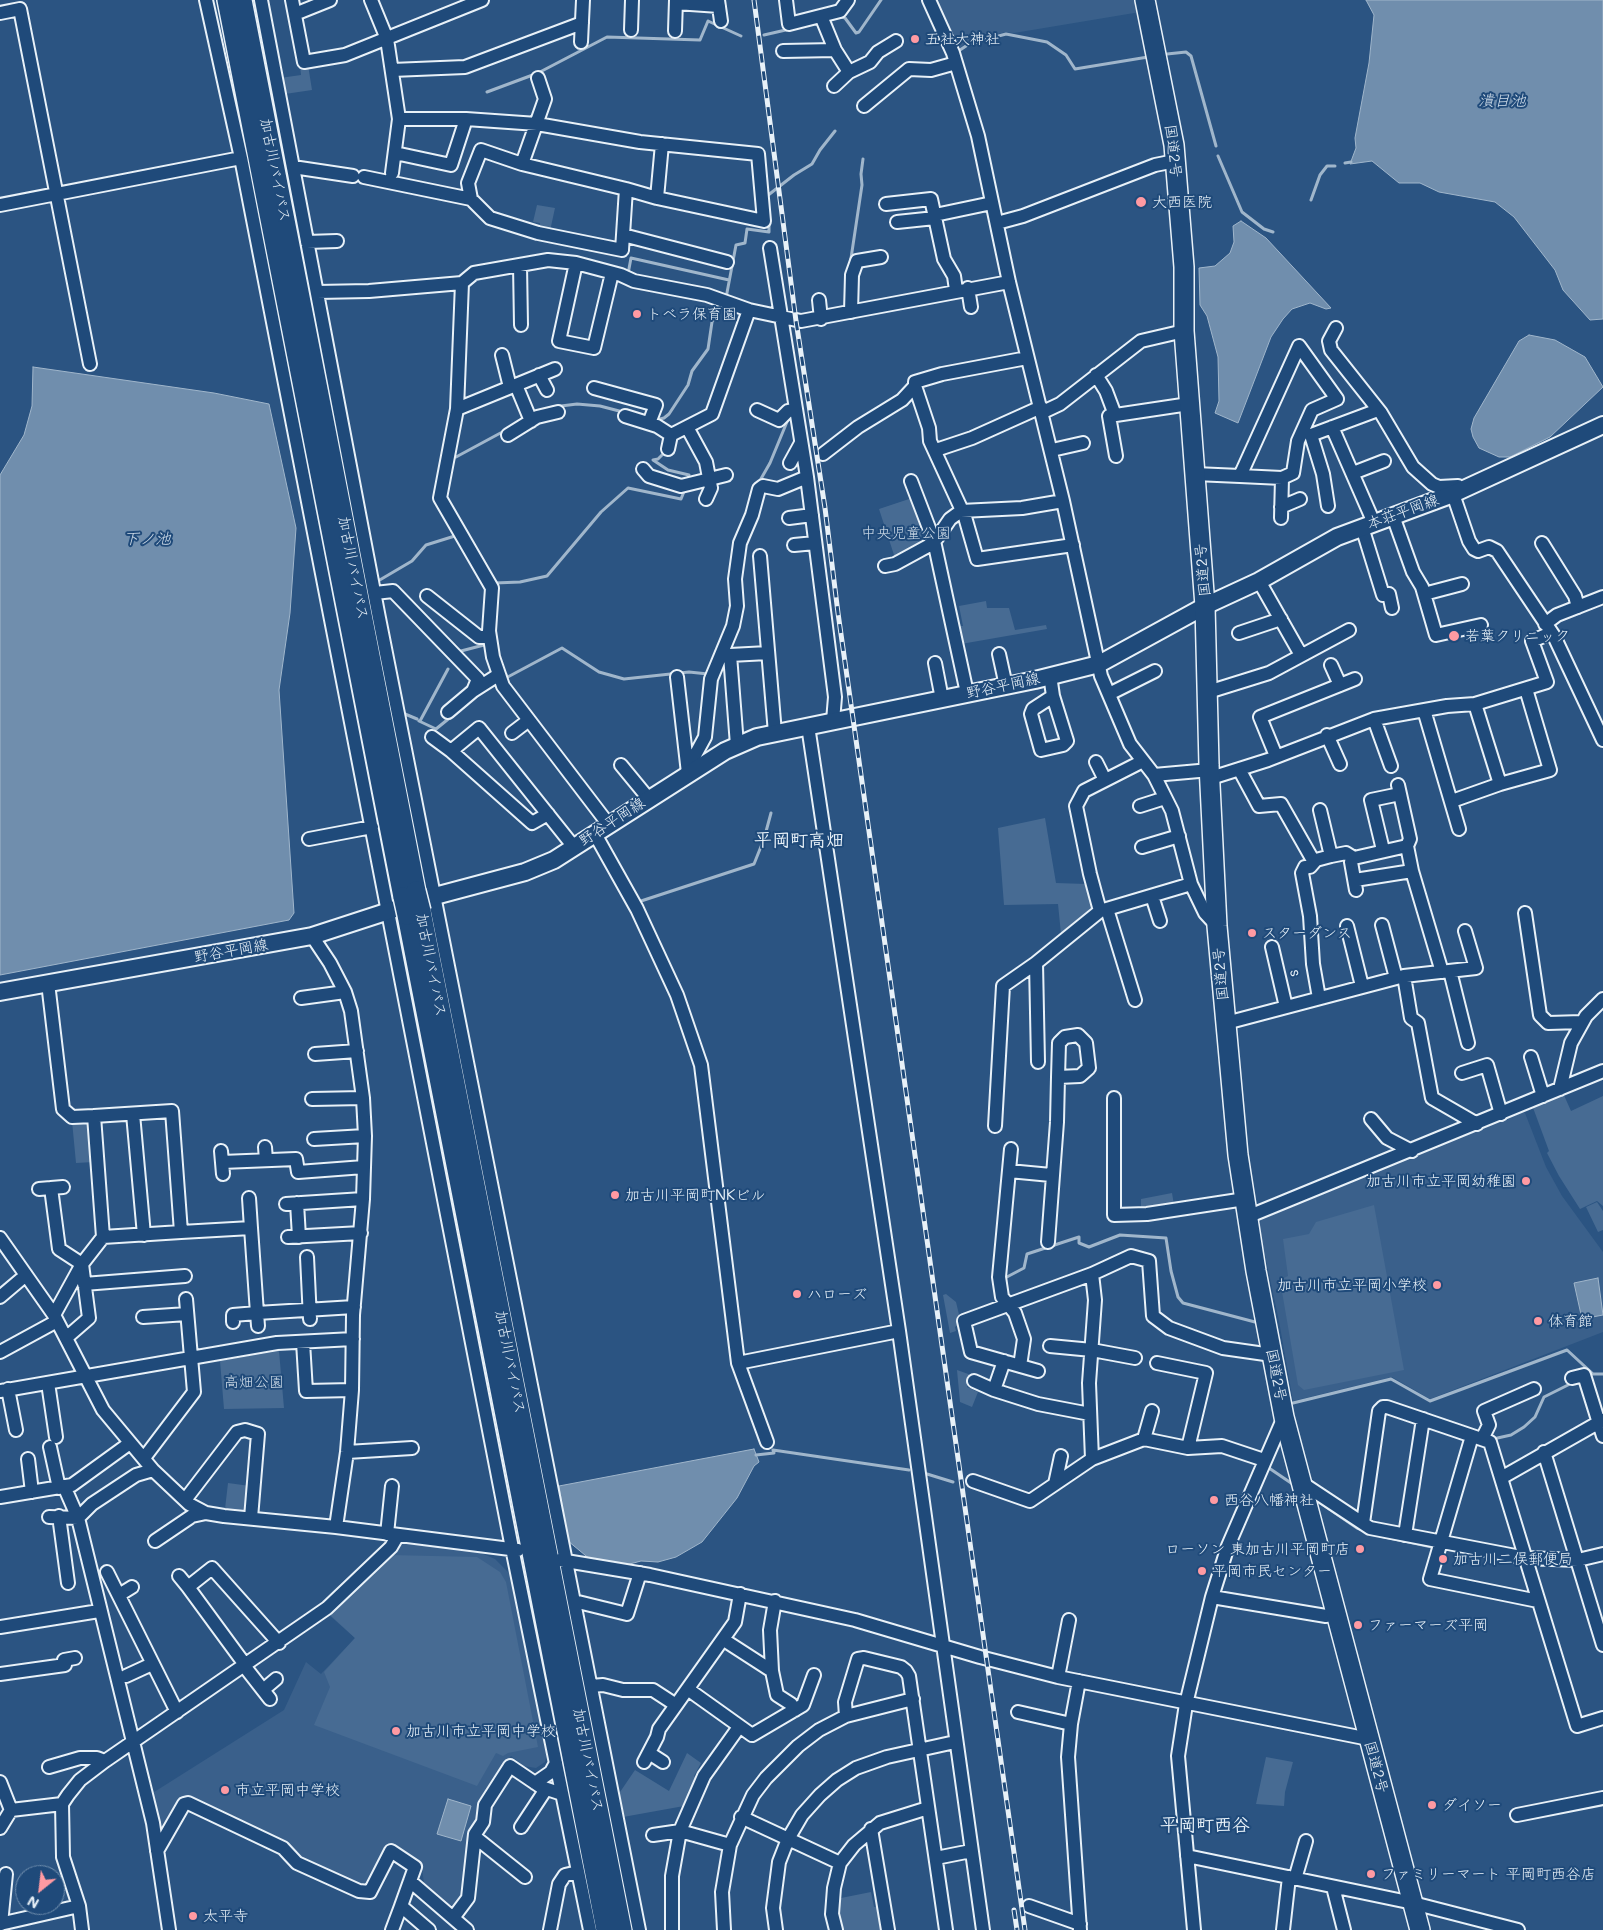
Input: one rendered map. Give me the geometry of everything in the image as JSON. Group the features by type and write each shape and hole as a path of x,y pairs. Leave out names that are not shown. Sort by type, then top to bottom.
{"highway":[{"name":"加古川バイパス","path":"227,0 622,1930"},
{"name":"加古川バイパス","path":"242,0 606,1930"},
{"name":"国道2号","path":"1145,0 1175,161 1184,267 1184,331 1206,606 1210,774 1217,926 1238,1155 1284,1417 1301,1487 1420,1930"}],"main road":[{"name":"本荘平岡線","path":"1206,606 1259,581 1337,536 1457,492 1603,425"},
{"name":"野谷平岡線","path":"0,992 312,936 435,896 525,872 554,860 688,773 757,737 1006,686 1099,664 1206,606"}],"street":[{"path":"206,0 241,158 590,1930"},
{"path":"261,0 562,1560 574,1601 639,1930"},
{"path":"292,0 304,62 345,55 482,0"},
{"path":"295,14 330,0"},
{"path":"371,0 387,38 399,119 392,173"},
{"path":"581,42 583,0"},
{"path":"786,0 789,24 840,11 848,0"},
{"path":"930,0 956,63 978,136 1009,282 1052,450 1101,676 1130,744 1154,775 1172,811 1191,884 1205,912 1217,926"},
{"path":"675,31 676,2 718,3 721,21"},
{"path":"628,3 631,30"},
{"path":"0,13 20,9 90,364"},
{"path":"822,16 835,50 849,72"},
{"path":"392,70 465,67 582,23"},
{"path":"834,86 849,72 870,62 890,44 880,35"},
{"path":"783,51 798,45 835,50"},
{"path":"864,106 909,68 931,70 956,63"},
{"path":"522,164 545,99 537,78"},
{"path":"399,119 466,119 537,124 662,144 758,154 764,221 657,198 522,164 481,150 468,183 471,199"},
{"path":"395,153 451,166 466,119"},
{"path":"657,198 662,144"},
{"path":"0,205 241,158"},
{"path":"997,223 1049,207 1155,165 1175,161"},
{"path":"293,167 358,176 471,199 490,218 538,233 622,250 626,189"},
{"path":"886,204 932,200 944,259 971,307"},
{"path":"897,222 935,217 992,203"},
{"path":"623,235 727,262"},
{"path":"307,242 336,242"},
{"path":"768,256 807,477 835,697 833,721"},
{"path":"851,312 852,275 857,261 881,257"},
{"path":"317,292 369,291 462,283 474,273 548,260 576,264 634,281 707,295 749,310 801,322 962,289 1009,282"},
{"path":"576,264 559,341 594,348 612,273"},
{"path":"520,265 521,325"},
{"path":"462,283 457,409 440,498 491,584 489,637 503,686 529,720 602,829 677,995 701,1065 738,1363 766,1442"},
{"path":"819,300 821,319"},
{"path":"625,416 642,425 671,435 712,414 726,362 749,310"},
{"path":"1336,328 1330,336 1329,345 1378,410 1413,467 1432,484 1439,487 1458,486 1457,492 1469,541 1478,551 1489,547 1497,551 1548,629 1586,700 1603,740"},
{"path":"936,450 1060,404 1141,341 1184,331"},
{"path":"1195,474 1282,478 1292,473 1298,441 1312,410 1337,399 1299,346 1240,476"},
{"path":"502,355 513,386 530,421"},
{"path":"823,454 852,431 902,400 915,386 915,382 942,374 1027,358"},
{"path":"457,409 513,386 534,373 554,368"},
{"path":"534,373 546,390"},
{"path":"1096,375 1106,391 1115,416"},
{"path":"915,386 929,428 930,441 936,450 961,511 977,559 1073,545"},
{"path":"594,388 612,397 656,405 642,425"},
{"path":"1116,456 1109,416 1190,404"},
{"path":"757,410 779,420 788,411 796,410"},
{"path":"1328,506 1323,474 1311,435 1378,410"},
{"path":"508,435 537,417 558,412"},
{"path":"687,427 706,462 711,488 706,499"},
{"path":"1332,427 1353,473 1368,525 1383,595 1389,594 1392,608"},
{"path":"668,449 671,435"},
{"path":"790,463 801,443"},
{"path":"1052,450 1083,443"},
{"path":"1353,473 1384,461"},
{"path":"643,469 658,482 681,486 726,475"},
{"path":"688,773 705,737 711,679 733,626 737,606 735,579 740,543 753,521 759,489 763,486 778,489 807,477"},
{"path":"1282,478 1281,512 1300,499"},
{"path":"911,481 934,541 967,693"},
{"path":"885,566 894,564 928,546 950,519 961,511 1022,508 1063,501"},
{"path":"788,518 812,515"},
{"path":"1393,516 1413,572 1424,594 1436,635 1480,625"},
{"path":"794,545 815,543"},
{"path":"1542,543 1575,596 1578,607"},
{"path":"760,556 766,576 768,652 775,733"},
{"path":"1259,581 1301,655"},
{"path":"1424,594 1462,584"},
{"path":"375,593 393,591 478,679 473,691"},
{"path":"427,596 441,612 479,638 489,637"},
{"path":"1154,775 1210,774 1239,769 1326,735 1374,719 1424,710 1475,704 1547,682 1532,640 1548,629 1557,615 1603,597"},
{"path":"1239,633 1281,620"},
{"path":"1208,692 1269,673 1301,655 1328,654 1349,630"},
{"path":"737,746 730,655 768,652"},
{"path":"999,654 1006,686"},
{"path":"1328,654 1340,685"},
{"path":"935,663 942,699"},
{"path":"1109,694 1155,671"},
{"path":"1050,675 1053,696 1066,741 1064,745 1041,750 1032,733 1031,714 1033,709 1053,696"},
{"path":"448,712 473,691 495,677 500,677"},
{"path":"1276,756 1260,717 1355,679"},
{"path":"674,684 677,730 688,773"},
{"path":"1452,801 1500,784 1550,770 1526,689"},
{"path":"1475,704 1500,784"},
{"path":"1424,710 1459,829"},
{"path":"1374,719 1381,753 1391,766"},
{"path":"512,733 529,720"},
{"path":"808,726 944,1647 955,1742 983,1930"},
{"path":"451,751 479,728 574,847"},
{"path":"1326,735 1340,764"},
{"path":"432,737 451,751 532,823 548,814"},
{"path":"1135,1000 1104,910 1076,806 1084,791 1143,761"},
{"path":"1096,762 1105,780"},
{"path":"621,764 649,799"},
{"path":"1239,769 1259,806 1281,804 1314,862"},
{"path":"1383,850 1371,800 1399,790 1410,839 1407,846 1412,871 1468,1043"},
{"path":"1140,806 1165,798"},
{"path":"1320,810 1331,856"},
{"path":"309,839 326,842 372,827"},
{"path":"1142,847 1179,836"},
{"path":"1407,846 1354,858 1351,862 1356,885 1412,871"},
{"path":"1319,998 1313,964 1310,916 1302,873 1305,867 1331,856 1346,853 1354,858"},
{"path":"995,1126 1003,986 1104,910 1191,884"},
{"path":"1152,896 1160,921"},
{"path":"1525,913 1535,959 1540,1016 1543,1020 1554,1024 1582,1022"},
{"path":"1382,925 1400,977 1411,1018 1418,1023 1432,1098 1477,1124"},
{"path":"1347,926 1362,986"},
{"path":"1226,1023 1400,977 1476,968 1465,931"},
{"path":"312,936 330,963 345,992 351,1011 363,1098 365,1136 364,1200 354,1307 352,1390 347,1452 336,1527"},
{"name":"s","path":"1272,947 1286,1007"},
{"path":"1036,963 1034,1045 1038,1062"},
{"path":"48,984 63,1109 72,1117 172,1111 181,1232"},
{"path":"301,998 345,992"},
{"path":"1560,1089 1566,1058 1582,1022 1603,999"},
{"path":"315,1054 357,1051"},
{"path":"1531,1056 1543,1096"},
{"path":"1462,1073 1487,1065 1501,1114"},
{"path":"1114,1098 1120,1117 1114,1215 1146,1214 1246,1208 1412,1150 1603,1071"},
{"path":"1048,1242 1051,1175 1057,1122 1058,1077"},
{"path":"312,1099 363,1098"},
{"path":"134,1114 144,1235"},
{"path":"0,1352 56,1318 82,1264 103,1237 94,1116"},
{"path":"1372,1119 1387,1138 1412,1150"},
{"path":"314,1139 365,1136"},
{"path":"1011,1149 999,1277 1002,1297 1015,1313 1024,1339 1020,1366"},
{"path":"222,1162 266,1154 296,1159 298,1172 364,1167"},
{"path":"1009,1171 1051,1175"},
{"path":"51,1188 59,1249 82,1264"},
{"path":"250,1198 257,1319"},
{"path":"361,1233 294,1237 292,1204 364,1200"},
{"path":"1049,1227 1063,1228"},
{"path":"103,1237 251,1228"},
{"path":"0,1238 56,1318 103,1410 153,1470 185,1500 206,1513"},
{"path":"1038,1371 971,1352 964,1321 1092,1274 1131,1256 1149,1260 1153,1316 1169,1328 1223,1348 1272,1355"},
{"path":"306,1257 310,1314"},
{"path":"66,1338 89,1318 82,1264"},
{"path":"84,1284 163,1274 185,1276"},
{"path":"1092,1274 1095,1300 1089,1382 1092,1459"},
{"path":"0,1297 26,1275"},
{"path":"144,1458 194,1392 186,1299"},
{"path":"233,1322 233,1315 257,1319 310,1314 354,1307"},
{"path":"143,1317 187,1314"},
{"path":"738,1363 898,1331"},
{"path":"16,1430 4,1390 277,1344 353,1339"},
{"path":"303,1342 306,1391 352,1390"},
{"path":"1050,1346 1092,1350 1135,1358"},
{"path":"994,1390 1004,1361"},
{"path":"1157,1363 1170,1372 1206,1373 1188,1448"},
{"path":"1572,1378 1584,1375 1601,1420 1603,1436"},
{"path":"974,1381 994,1390 1038,1404 1090,1414"},
{"path":"48,1383 53,1442 62,1487 78,1518 99,1611 132,1735 132,1744 153,1823 169,1930"},
{"path":"1534,1389 1504,1409 1484,1411 1489,1425 1477,1437 1439,1542 1430,1579 1538,1601"},
{"path":"1363,1523 1379,1411 1387,1406 1490,1442 1577,1726 1603,1718"},
{"path":"1144,1439 1152,1411"},
{"path":"1194,1930 1178,1756 1186,1704 1212,1597 1228,1546 1262,1463 1284,1417"},
{"path":"1405,1535 1423,1419"},
{"path":"1500,1478 1601,1420"},
{"path":"185,1500 237,1432 245,1430 258,1434 251,1518"},
{"path":"973,1481 1030,1500 1092,1459 1144,1439 1188,1448 1222,1446 1262,1463"},
{"path":"0,1497 72,1485 130,1443"},
{"path":"347,1452 384,1444 412,1448"},
{"path":"1544,1452 1603,1645"},
{"path":"1055,1484 1060,1456"},
{"path":"28,1459 32,1492"},
{"path":"68,1583 54,1516 78,1518 107,1501 136,1475 153,1470"},
{"path":"82,1930 79,1906 62,1857 62,1804 80,1780 105,1761 279,1643 327,1608 391,1547 392,1534 385,1498 392,1486"},
{"path":"1301,1487 1370,1528 1526,1558 1578,1560 1603,1554"},
{"path":"155,1541 192,1516 206,1513 516,1549"},
{"path":"562,1560 640,1573 855,1620 944,1647 1058,1677 1369,1739"},
{"path":"188,1587 212,1568 279,1643"},
{"path":"107,1572 177,1712"},
{"path":"574,1601 627,1614 640,1573"},
{"path":"178,1576 267,1694 276,1679"},
{"path":"119,1595 132,1587"},
{"path":"663,1762 647,1758 658,1729 689,1690 735,1622 740,1594"},
{"path":"1212,1597 1326,1616 1335,1613"},
{"path":"775,1602 770,1630 772,1671 777,1695 791,1704 794,1710"},
{"path":"0,1627 14,1628 64,1622 99,1611"},
{"path":"1058,1677 1069,1620"},
{"path":"724,1640 772,1671"},
{"path":"0,1674 65,1665 64,1660 75,1658"},
{"path":"846,1716 845,1702 858,1659 864,1658 901,1667 909,1676 946,1930"},
{"path":"126,1676 152,1664"},
{"path":"689,1690 752,1735 803,1705 814,1675"},
{"path":"1029,1906 1080,1927 1068,1757 1070,1724 1079,1681"},
{"path":"591,1686 603,1685 623,1690 653,1690 676,1705"},
{"path":"724,1930 722,1892 730,1846 741,1817 753,1795 781,1761 819,1730 846,1716 912,1699"},
{"path":"1018,1712 1070,1724"},
{"path":"672,1930 672,1876 680,1831 704,1776 739,1727"},
{"path":"776,1930 775,1888 780,1862 788,1839 802,1815 837,1780 856,1768 887,1757 955,1742"},
{"path":"49,1767 80,1758 97,1758 105,1761"},
{"path":"521,1827 540,1786 556,1763"},
{"path":"453,1918 468,1898 474,1837 483,1822 485,1806 510,1766 540,1786 562,1794"},
{"path":"0,1782 11,1810"},
{"path":"1517,1815 1603,1798"},
{"path":"157,1851 184,1804 188,1803 283,1848 297,1863 359,1891 370,1892 391,1851 415,1867 392,1930"},
{"path":"11,1810 62,1804"},
{"path":"836,1930 832,1914 833,1896 840,1863 854,1845 871,1829 889,1818 928,1808"},
{"path":"0,1828 11,1810"},
{"path":"741,1817 840,1863"},
{"path":"871,1829 888,1930"},
{"path":"653,1835 680,1831 730,1846"},
{"path":"474,1837 525,1877"},
{"path":"1284,1930 1292,1878 1306,1841"},
{"path":"936,1858 971,1851"},
{"path":"1187,1856 1333,1886 1518,1930"},
{"path":"550,1930 559,1884 565,1876 578,1872"},
{"path":"6,1874 2,1898 1,1924 23,1915"},
{"path":"410,1881 467,1930"},
{"path":"1333,1886 1344,1930"},
{"path":"65,1908 79,1906"},
{"path":"401,1906 429,1930"}],"shaded area":[{"path":"937,0 1136,0 1140,12 1014,33 1005,32 964,44 960,48"},
{"name":"加古川市立平岡小学校","path":"1520,1112 1525,1113 1546,1167 1562,1196 1603,1252 1603,1332 1430,1399 1392,1377 1293,1401 1279,1321 1259,1227 1262,1216"},
{"name":"加古川市立平岡中学校","path":"408,1541 481,1553 495,1559 509,1573 512,1578 547,1752 545,1762 536,1768 524,1766 511,1756 480,1805 463,1897 457,1907 446,1907 425,1890 422,1869 388,1845 369,1885 360,1887 301,1860 287,1847 183,1797 165,1829 159,1828 151,1794 284,1710 306,1662 321,1674 355,1638 328,1614 398,1545"}],"green space":[{"path":"308,65 312,90 285,94 280,78 301,75 300,66"},
{"path":"537,205 555,208 550,231 539,228 540,223 533,222"},
{"name":"中央児童公園","path":"912,498 929,538 895,558 879,509"},
{"path":"986,601 987,608 1009,608 1015,630 1046,625 1047,629 961,644 957,626 963,626 959,606"},
{"path":"1045,818 1056,883 1086,884 1092,907 1061,934 1058,904 1004,905 998,828"},
{"path":"1563,1093 1571,1111 1603,1096 1603,1206 1597,1201 1580,1209 1547,1153 1549,1151 1532,1105"},
{"path":"86,1120 91,1123 94,1162 76,1163 72,1121"},
{"path":"1172,1193 1174,1205 1164,1208 1163,1204 1153,1206 1152,1209 1141,1210 1141,1199"},
{"path":"1597,1202 1603,1211 1603,1230 1598,1232 1586,1207"},
{"path":"1374,1205 1404,1370 1304,1390 1298,1385 1280,1280 1288,1276 1283,1239 1309,1234 1316,1222"},
{"path":"946,1294 956,1302 961,1323 955,1327 956,1331 950,1333 943,1295"},
{"name":"高畑公園","path":"279,1351 284,1408 224,1409 220,1361"},
{"path":"957,1370 971,1375 967,1387 978,1392 972,1407 960,1402"},
{"path":"228,1483 250,1486 247,1511 225,1509"},
{"path":"389,1555 477,1557 500,1572 506,1582 538,1747 508,1753 503,1756 496,1753 477,1786 314,1725 330,1687 324,1672 355,1638 329,1614"},
{"path":"687,1753 701,1763 694,1776 697,1779 684,1806 623,1817 618,1795 635,1770 669,1791"},
{"path":"1266,1757 1293,1762 1285,1792 1284,1806 1256,1804"},
{"path":"871,1892 874,1907 879,1906 884,1930 841,1930 836,1899"}],"water":[{"name":"潰目池","path":"1366,0 1603,0 1603,319 1590,320 1563,290 1555,270 1514,217 1495,202 1439,192 1420,183 1399,183 1372,161 1350,164 1356,148 1355,138 1369,63 1374,15"},
{"path":"1241,221 1266,238 1331,308 1326,309 1310,303 1292,309 1283,319 1271,337 1238,423 1215,413 1219,401 1218,357 1207,316 1200,305 1199,268 1215,266 1230,253 1234,242 1233,226"},
{"path":"1529,335 1555,340 1585,357 1603,387 1550,437 1510,457 1499,457 1479,448 1471,429 1474,418 1519,341"},
{"name":"下ノ池","path":"33,367 214,393 269,404 296,528 290,613 279,690 294,913 289,920 0,975 0,475 24,435 32,406"},
{"path":"1598,1278 1603,1315 1582,1319 1574,1283"},
{"path":"754,1449 759,1462 754,1466 737,1498 702,1542 676,1557 658,1562 641,1561 626,1565 591,1560 568,1541 559,1486"},
{"path":"448,1799 471,1806 461,1841 437,1834"}],"waterway":[{"path":"839,16 845,18 856,33 859,32 881,0"},
{"path":"487,92 538,73 607,37 700,40 708,21 741,36"},
{"path":"764,35 790,29"},
{"path":"957,52 969,44 1006,34 1047,42 1066,55 1075,69 1148,57"},
{"path":"1167,54 1186,52 1191,56 1216,146"},
{"path":"767,199 767,196 812,164 835,131"},
{"path":"1218,156 1242,212 1264,229 1273,232"},
{"path":"850,265 862,185 863,159"},
{"path":"1345,163 1351,162"},
{"path":"1311,200 1320,175 1327,166 1335,166"},
{"path":"726,298 736,245 745,243 747,229 769,232 769,222"},
{"path":"628,274 631,258 729,280"},
{"path":"656,420 664,418 669,414 688,385 692,371 708,349 712,322 721,306"},
{"path":"553,407 577,404 600,406 623,412"},
{"path":"758,484 770,463 789,417"},
{"path":"452,457 456,457 506,430"},
{"path":"665,452 658,459 653,460 668,470 689,475 687,481"},
{"path":"495,583 520,582 547,576 601,512 628,488 681,499 685,489"},
{"path":"378,581 412,561 426,545 458,535"},
{"path":"461,651 484,645"},
{"path":"504,679 562,648 599,672 624,679 689,672 708,674"},
{"path":"420,721 448,669"},
{"path":"478,695 496,683"},
{"path":"405,714 417,719"},
{"path":"419,721 436,729 452,716"},
{"path":"638,902 754,864 764,839 771,813"},
{"path":"1003,1279 1024,1268 1027,1254 1079,1237 1079,1243 1089,1247 1120,1235 1166,1238 1171,1271 1178,1297 1183,1303 1255,1322"},
{"path":"1293,1403 1391,1379 1430,1401 1567,1350 1593,1374"},
{"path":"1592,1374 1603,1374"},
{"path":"1493,1439 1511,1435 1524,1427 1535,1417 1544,1397 1574,1382"},
{"path":"756,1455 774,1453 773,1450 909,1470"},
{"path":"1266,1466 1294,1485"},
{"path":"927,1474 953,1482"},
{"path":"1313,1498 1357,1528 1365,1531"},
{"path":"1380,1536 1432,1547"}],"railway":[{"path":"754,0 796,321 825,508 838,613 1025,1930"},
{"path":"1014,1910 1017,1930"}],"place":[{"name":"五社大神社","path":"915,39"},
{"name":"大西医院","path":"1141,202"},
{"name":"トベラ保育園","path":"637,314"},
{"name":"若葉クリニック","path":"1454,636"},
{"name":"スターダンス","path":"1252,933"},
{"name":"加古川市立平岡幼稚園","path":"1526,1181"},
{"name":"加古川平岡町NKビル","path":"615,1195"},
{"name":"加古川市立平岡小学校","path":"1437,1285"},
{"name":"ハローズ","path":"797,1294"},
{"name":"体育館","path":"1538,1321"},
{"name":"西谷八幡神社","path":"1214,1500"},
{"name":"ローソン 東加古川平岡町店","path":"1360,1549"},
{"name":"加古川二俣郵便局","path":"1443,1559"},
{"name":"平岡市民センター","path":"1202,1571"},
{"name":"ファーマーズ平岡","path":"1358,1625"},
{"name":"加古川市立平岡中学校","path":"396,1731"},
{"name":"市立平岡中学校","path":"225,1790"},
{"name":"ダイソー","path":"1432,1805"},
{"name":"ファミリーマート 平岡町西谷店","path":"1371,1874"},
{"name":"太平寺","path":"193,1916"}],"district":[{"name":"平岡町高畑","path":"799,840"},
{"name":"平岡町西谷","path":"1205,1825"}]}
